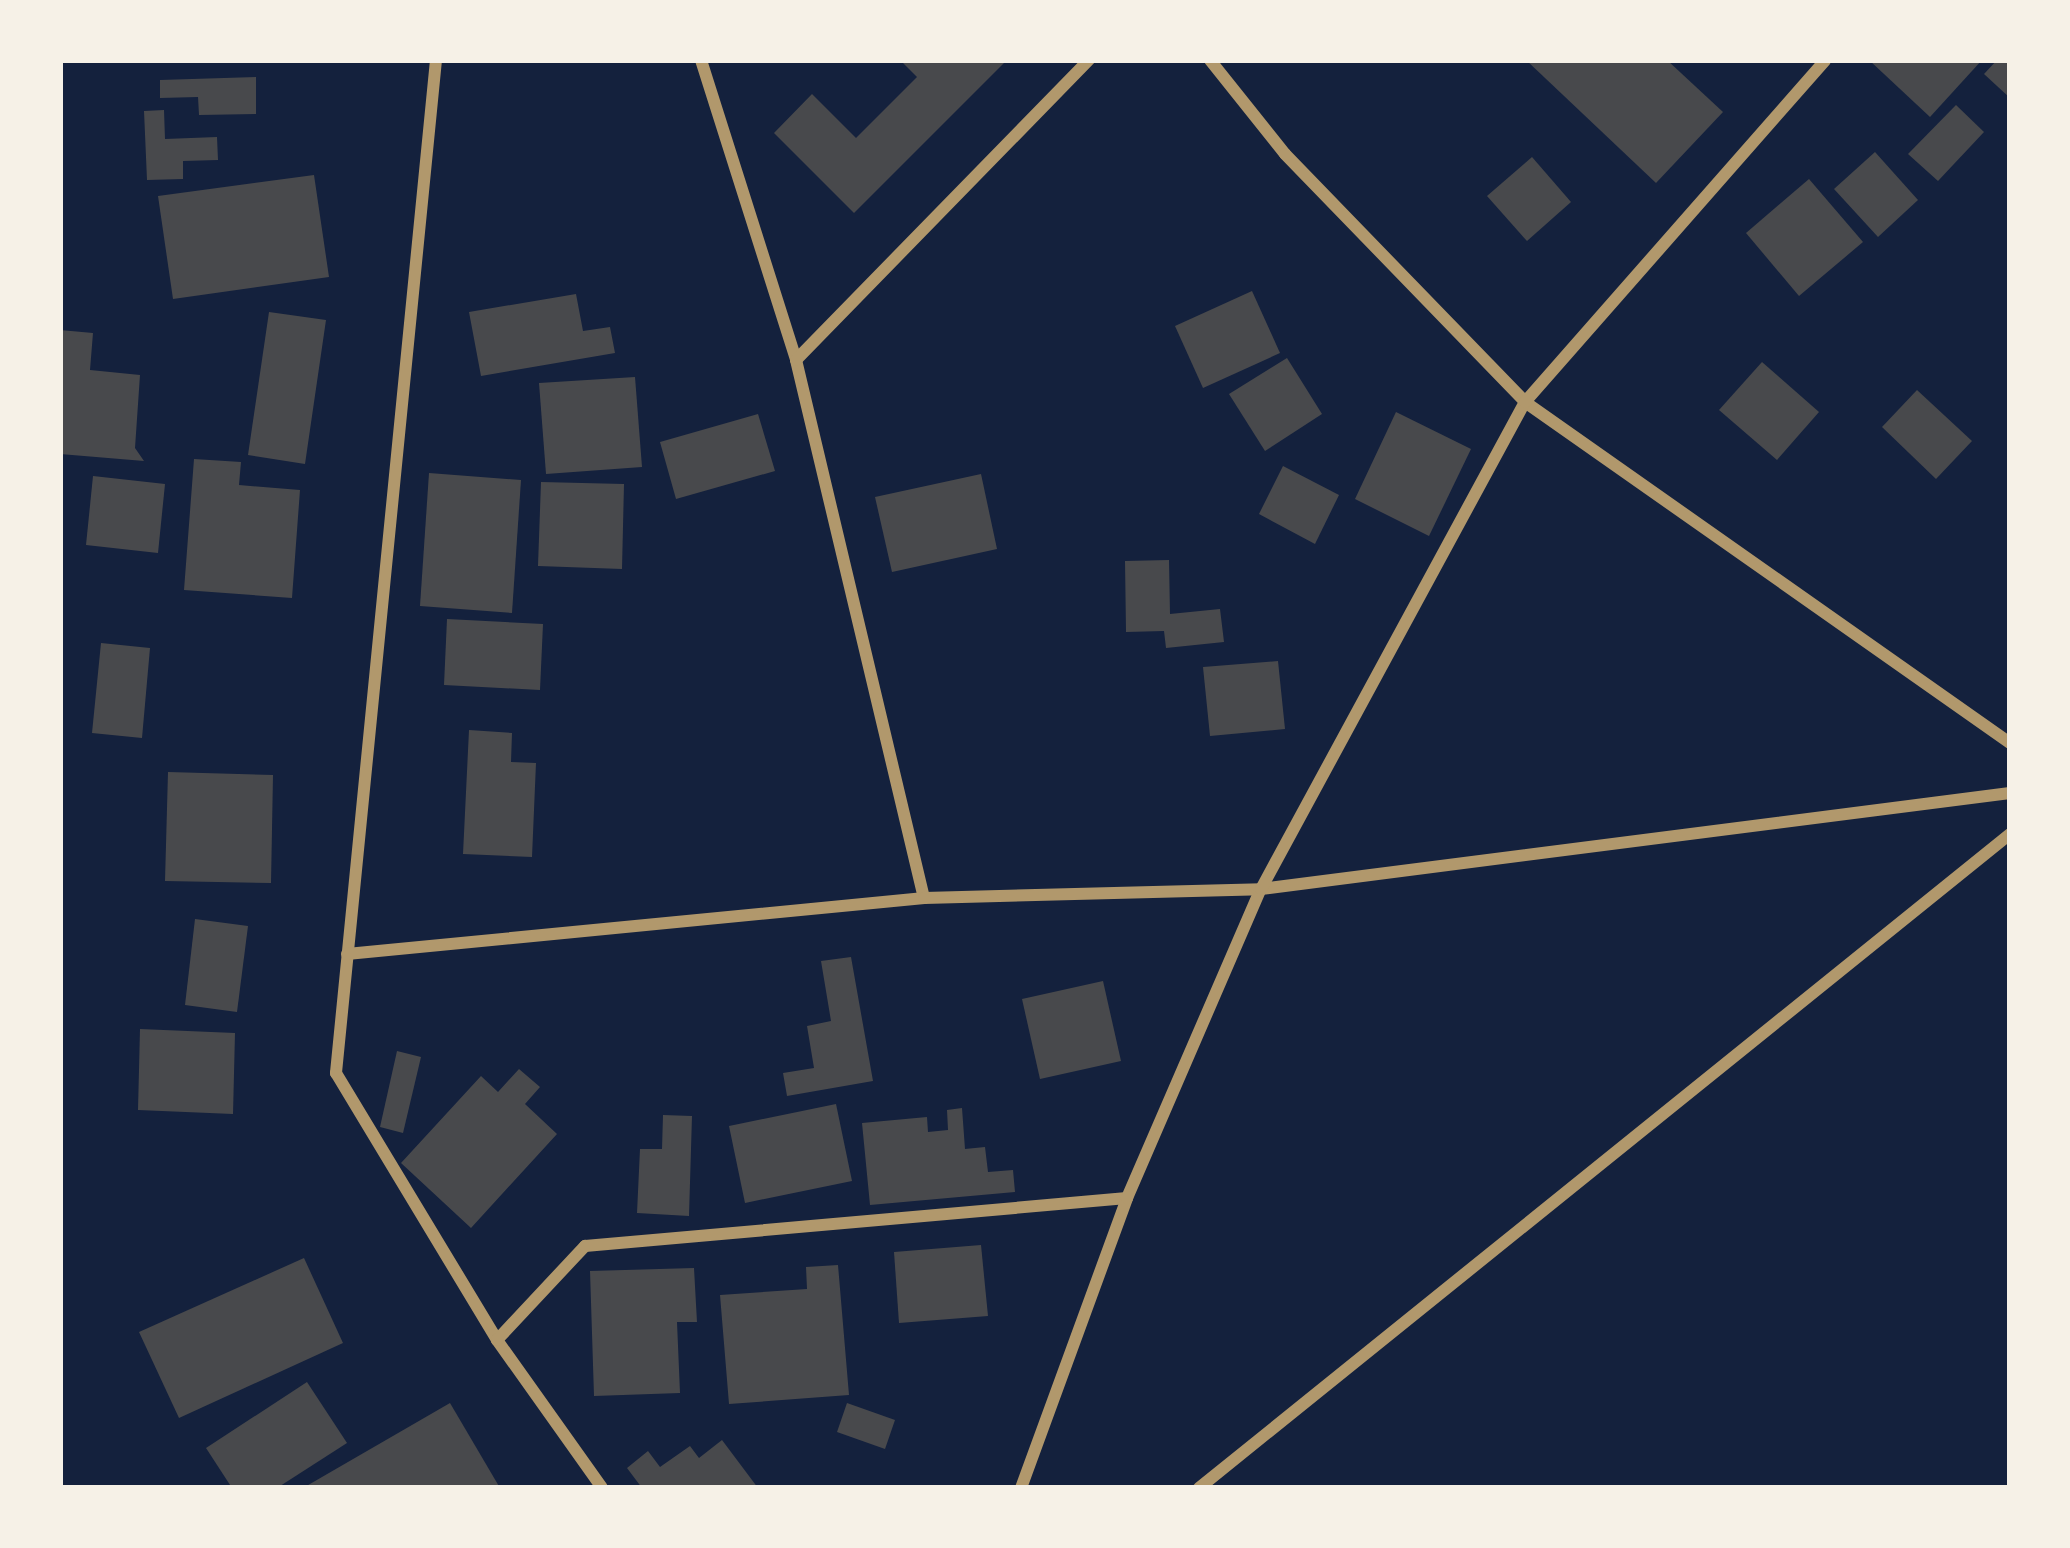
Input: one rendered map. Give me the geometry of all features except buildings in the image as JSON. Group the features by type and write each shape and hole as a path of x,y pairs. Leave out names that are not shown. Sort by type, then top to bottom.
{"street":[{"path":"436,60 336,1073 497,1340 602,1488"},
{"path":"701,60 796,360 924,898"},
{"path":"796,360 1088,60"},
{"path":"1210,60 1285,154 1525,402 2010,742"},
{"path":"1021,1488 1127,1198 1261,889 1525,402 1825,60"},
{"path":"347,954 924,898 1261,889 2010,793"},
{"path":"1199,1488 2010,834"},
{"path":"497,1340 584,1246 1127,1198"}]}
